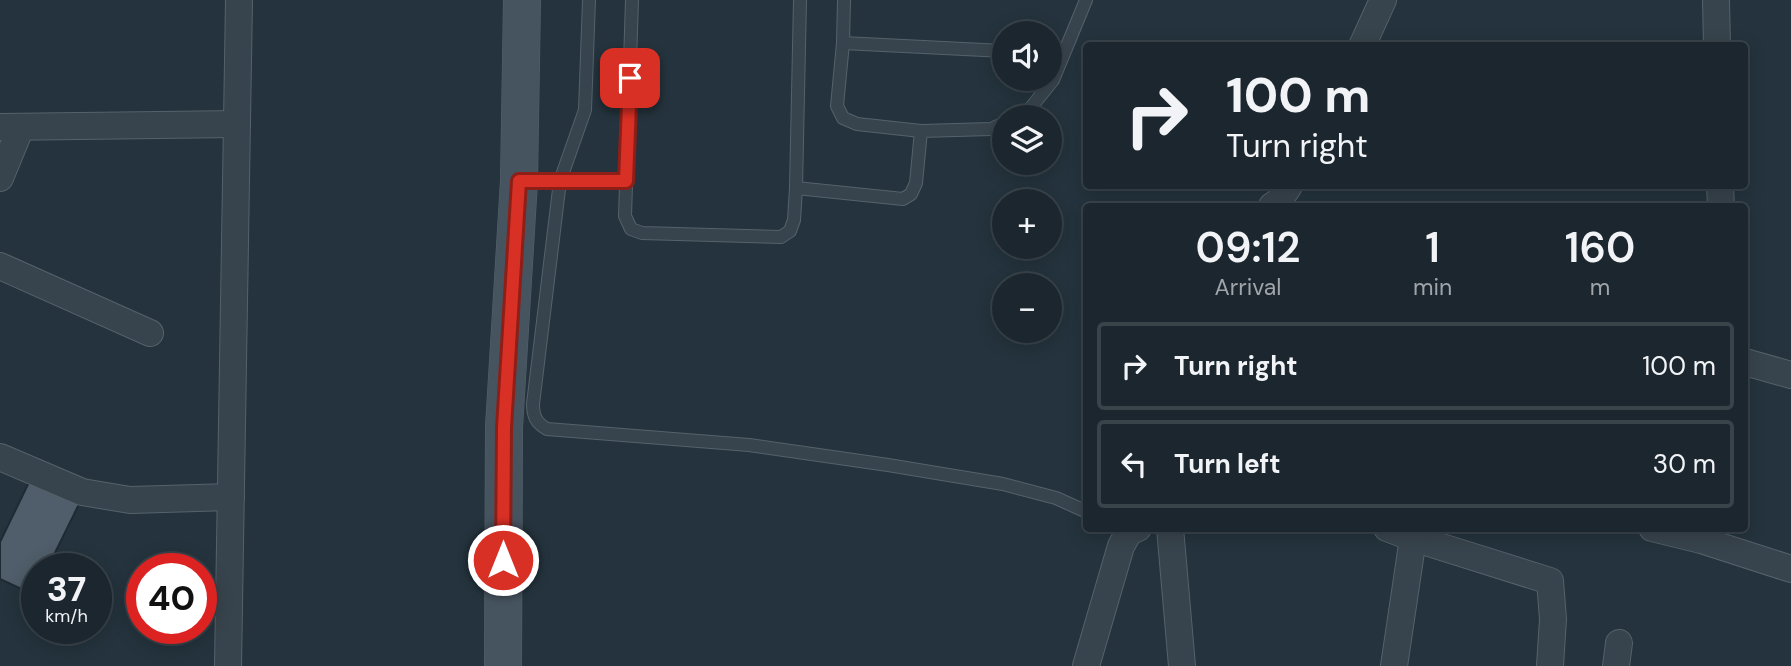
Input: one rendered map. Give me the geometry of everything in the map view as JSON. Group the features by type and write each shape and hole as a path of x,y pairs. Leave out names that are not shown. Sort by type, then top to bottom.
{"street":[{"path":"228,666 239,0"},
{"path":"503,666 504,428 519,181 523,0"},
{"path":"1364,42 1383,0"},
{"path":"1716,0 1717,42"},
{"path":"0,178 10,127 237,124"},
{"path":"1276,203 1287,189"},
{"path":"0,266 150,333"},
{"path":"1748,363 1791,374"},
{"path":"0,457 82,492 130,500 231,497"},
{"path":"1086,666 1121,546 1129,532"},
{"path":"1170,532 1182,666"},
{"path":"1397,532 1550,581 1553,619 1550,666"},
{"path":"1669,532 1791,569"},
{"path":"1394,666 1413,538"}],"lane":[{"path":"589,0 585,110 560,181 533,404 533,415 539,425 547,429 749,445 888,465 1003,484 1056,498 1083,510"},
{"path":"632,0 625,216 631,229 642,233 781,237 790,231 794,220 800,0"},
{"path":"844,0 837,106 844,118 857,124 921,131 992,129"},
{"path":"1033,105 1054,80 1086,0"},
{"path":"843,43 992,50"},
{"path":"796,188 903,199 911,194 916,183 921,131"},
{"path":"519,181 626,181"}],"building":[{"path":"34,472 83,496 55,553 21,553 21,589 0,579 0,542"}],"route":[{"path":"503,560 504,428 519,181 626,181 630,78"}]}
